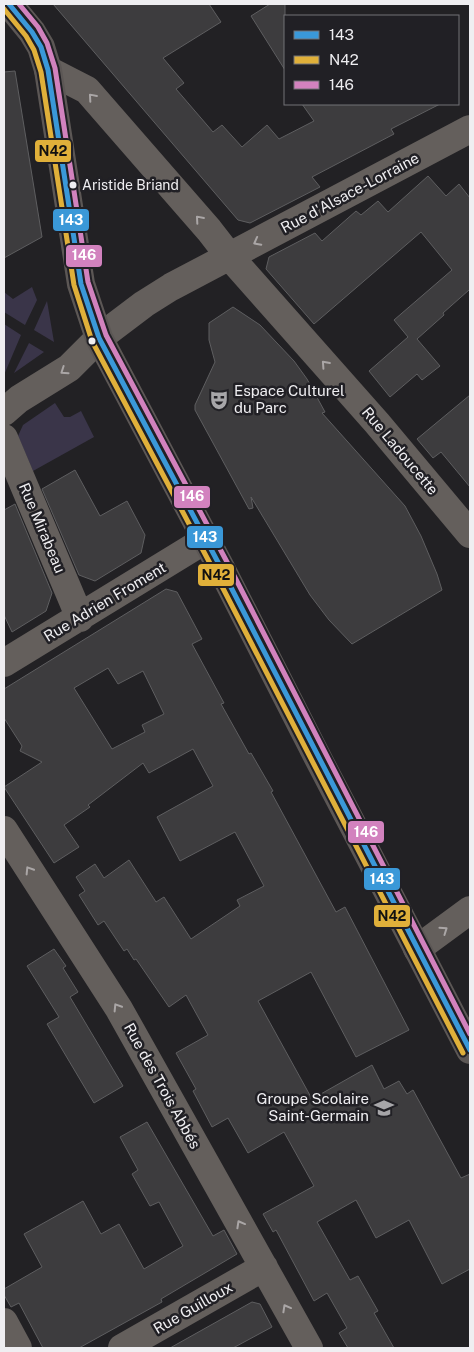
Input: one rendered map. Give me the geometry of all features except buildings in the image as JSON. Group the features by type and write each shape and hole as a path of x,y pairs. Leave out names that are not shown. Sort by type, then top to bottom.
{"main road":[{"path":"9,4 32,32 41,47 48,70 81,284 99,338 470,1050"}],"street":[{"name":"Rue Ladoucette","path":"48,70 86,90 377,423 470,534"},
{"name":"Rue d'Alsace-Lorraine","path":"4,412 19,399 69,368 99,338 144,304 167,280 230,257 470,129"},
{"name":"Rue Mirabeau","path":"4,438 80,618"},
{"name":"Rue Adrien Froment","path":"4,663 205,540"},
{"name":"Rue des Trois Abbés","path":"4,830 119,1009 309,1348"},
{"path":"417,949 470,910"},
{"name":"Rue Guilloux","path":"122,1348 264,1267"},
{"path":"4,1322 18,1348"}],"shaded area":[{"path":"32,287 37,300 25,325 4,312 4,292 13,299"},
{"path":"47,301 54,342 34,330"},
{"path":"4,324 21,335 4,375"},
{"path":"29,343 44,352 14,373"},
{"path":"55,403 64,417 70,417 81,411 94,437 33,471 18,436 23,425"}],"transit line":[{"name":"143","path":"9,4 32,32 41,47 48,70 81,284 99,338 220,566 470,1050"},
{"name":"146","path":"19,4 38,27 47,43 55,68 88,282 106,335 227,562 470,1034"},
{"name":"N42","path":"4,9 26,36 34,50 41,72 74,285 92,341 213,569 463,1053"}],"place":[{"name":"Aristide Briand","path":"73,185"},
{"name":"Espace Culturel du Parc","path":"219,400"},
{"name":"Groupe Scolaire Saint-Germain","path":"384,1108"}]}
